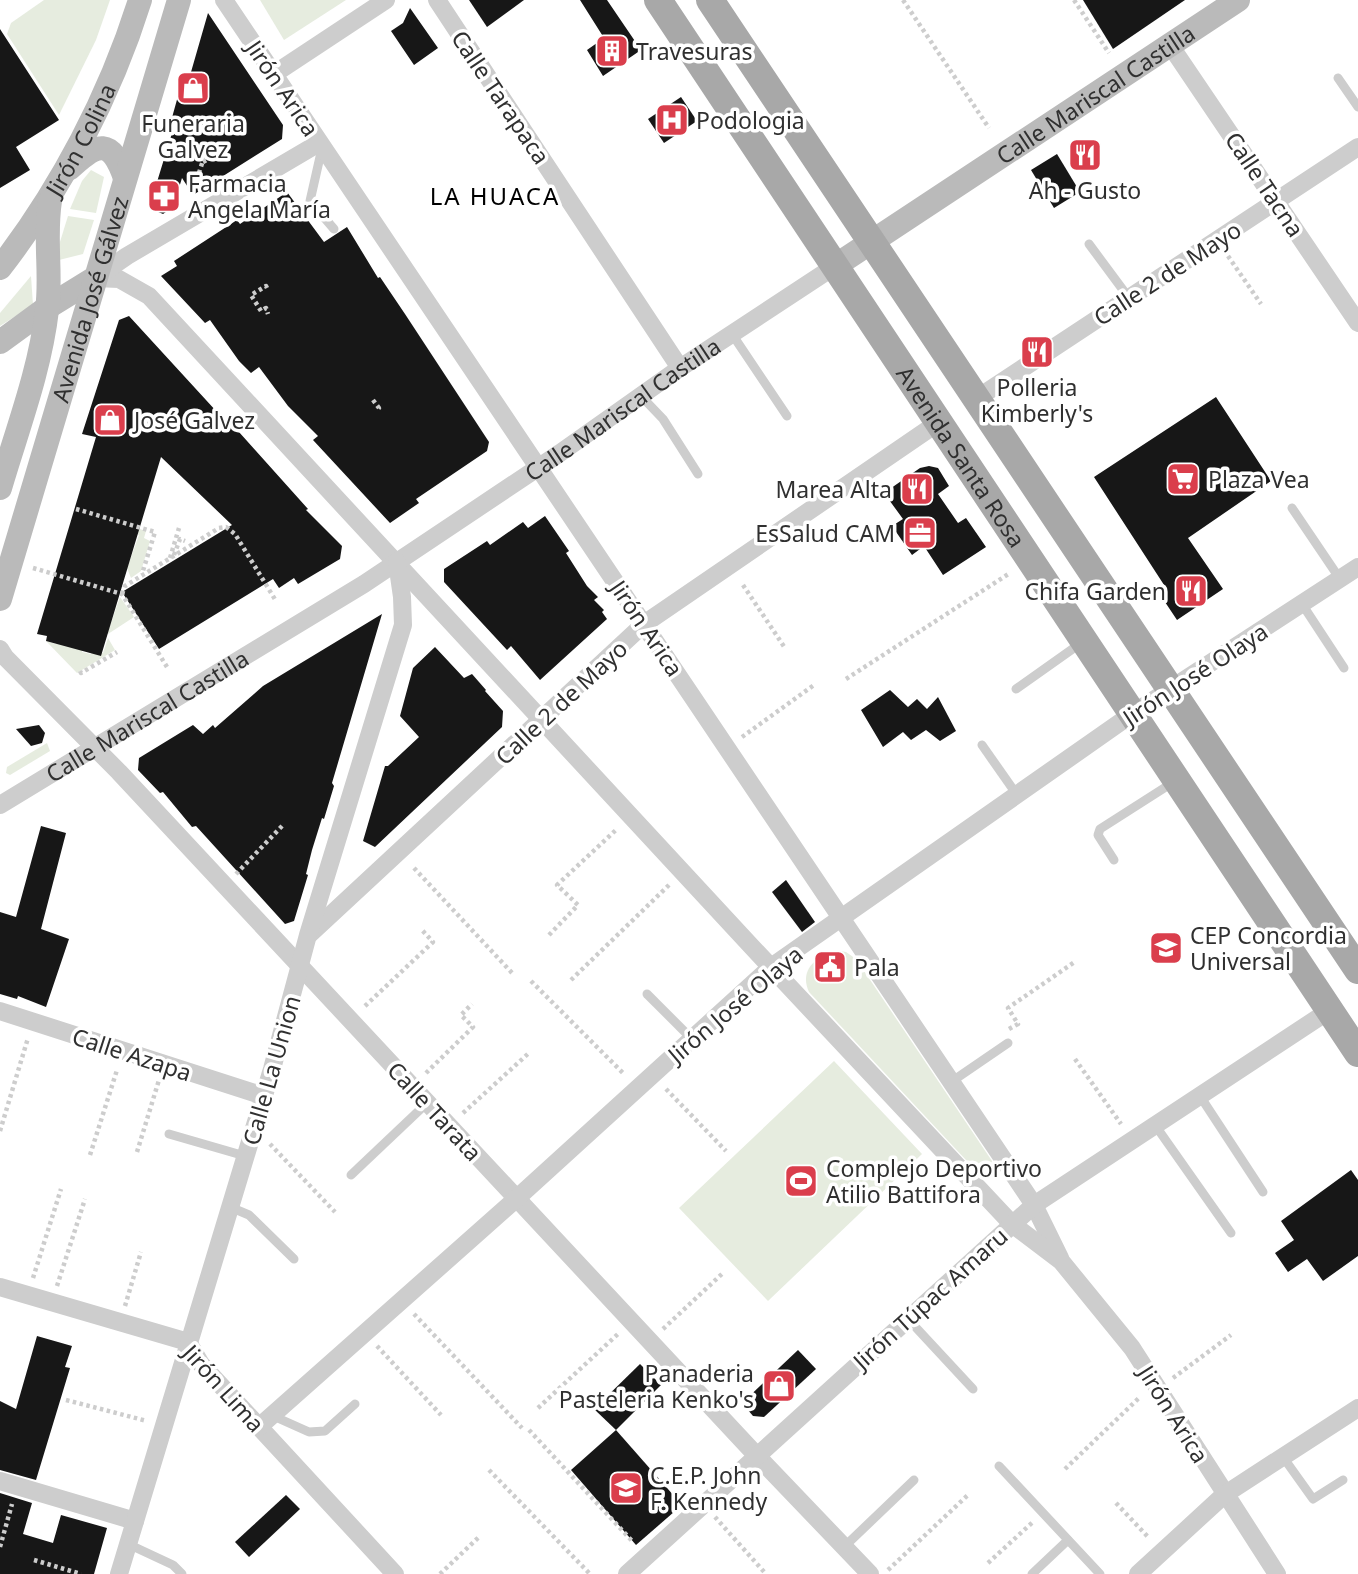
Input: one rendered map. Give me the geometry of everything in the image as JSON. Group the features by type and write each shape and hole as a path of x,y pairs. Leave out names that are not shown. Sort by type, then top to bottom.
{"main road":[{"name":"Jirón Colina","path":"0,268 50,197 110,82 140,0"},
{"name":"Avenida José Gálvez","path":"0,599 178,0"},
{"name":"Avenida Santa Rosa","path":"658,0 1358,1053"},
{"name":"Avenida Santa Rosa","path":"710,0 1358,970"},
{"name":"Calle Mariscal Castilla","path":"835,267 1238,0"},
{"path":"62,174 92,149 103,148 119,160 125,178"},
{"name":"Avenida José Gálvez","path":"0,488 40,353 48,307 46,239 50,197"},
{"path":"0,342 48,307 95,278"}],"street":[{"name":"Jirón Arica","path":"224,0 1034,1205 1061,1261"},
{"path":"274,74 386,0"},
{"name":"Calle Tarapaca","path":"437,0 680,368"},
{"name":"Calle Tacna","path":"1170,46 1358,323"},
{"path":"95,278 127,256 321,145"},
{"name":"Calle 2 de Mayo","path":"976,398 1358,147"},
{"name":"Calle Mariscal Castilla","path":"0,805 397,562 538,468 680,368 835,267"},
{"name":"Jirón Arica","path":"95,278 119,279 149,296 1012,1224 1061,1261 1080,1281 1132,1348 1277,1574"},
{"name":"Calle 2 de Mayo","path":"308,935 645,624 939,422"},
{"name":"Calle La Union","path":"119,1574 264,1096 308,935 403,625 397,562"},
{"name":"Jirón José Olaya","path":"265,1421 516,1199 771,967 1132,714 1358,568"},
{"name":"Calle Tarata","path":"0,649 119,772 631,1322 870,1574"},
{"name":"Jirón Túpac Amaru","path":"627,1574 1034,1205 1330,1010"},
{"name":"Calle Azapa","path":"0,1011 264,1096"},
{"name":"Jirón Lima","path":"0,1287 188,1342 201,1364 265,1421 395,1574"},
{"path":"1138,1574 1224,1495 1358,1408"},
{"path":"0,1481 135,1521"}],"lane":[{"path":"1338,78 1358,107"},
{"path":"321,145 310,201 334,229"},
{"path":"1088,244 1129,298"},
{"path":"733,334 787,416"},
{"path":"641,396 663,419 698,474"},
{"path":"1292,508 1340,579"},
{"path":"1302,604 1345,668"},
{"path":"1016,689 1084,641"},
{"path":"982,745 1017,795"},
{"path":"1114,860 1098,835 1100,829 1177,780"},
{"path":"647,994 692,1039"},
{"path":"951,1082 1008,1043"},
{"path":"1200,1096 1263,1192"},
{"path":"351,1175 427,1103"},
{"path":"1155,1125 1231,1233"},
{"path":"169,1135 245,1156"},
{"path":"230,1207 248,1215 294,1259"},
{"path":"908,1319 973,1389"},
{"path":"265,1421 309,1432 325,1431 355,1404"},
{"path":"1283,1457 1313,1499 1343,1480"},
{"path":"999,1466 1100,1574"},
{"path":"844,1547 914,1480"},
{"path":"1032,1574 1068,1540"},
{"path":"128,1544 173,1565 182,1574"}],"path":[{"path":"903,0 989,128"},
{"path":"1074,0 1108,54"},
{"path":"194,151 205,154 198,176"},
{"path":"202,163 213,156 206,153"},
{"path":"1217,240 1262,304"},
{"path":"267,288 266,286 251,295 261,311 266,308 268,314"},
{"path":"373,400 380,408 378,409"},
{"path":"76,509 155,532 142,575"},
{"path":"122,594 125,586 142,575 219,528 226,527 235,534 276,601"},
{"path":"172,557 178,528"},
{"path":"172,557 180,539 185,541"},
{"path":"846,679 1030,561"},
{"path":"33,568 122,594 167,667"},
{"path":"743,584 785,648"},
{"path":"80,671 82,673 117,652"},
{"path":"742,737 814,685"},
{"path":"236,874 284,824"},
{"path":"549,935 578,905 557,885 618,828"},
{"path":"414,868 514,975"},
{"path":"571,980 670,884"},
{"path":"365,1006 433,942 422,930"},
{"path":"1007,1031 1018,1024 1008,1008 1076,961"},
{"path":"531,981 624,1074"},
{"path":"426,1073 473,1027 461,1015 472,1004"},
{"path":"0,1131 28,1037"},
{"path":"463,1113 530,1052"},
{"path":"1075,1059 1132,1140"},
{"path":"90,1155 118,1066"},
{"path":"652,1075 726,1151"},
{"path":"137,1152 159,1079"},
{"path":"270,1144 335,1212"},
{"path":"33,1279 61,1189"},
{"path":"57,1287 85,1199"},
{"path":"125,1307 141,1252"},
{"path":"650,1341 724,1272"},
{"path":"402,1300 522,1428"},
{"path":"538,1408 631,1322"},
{"path":"365,1333 441,1415"},
{"path":"1065,1469 1157,1386 1231,1335"},
{"path":"66,1399 147,1421"},
{"path":"529,1430 646,1557"},
{"path":"489,1470 590,1574"},
{"path":"884,1574 969,1494"},
{"path":"0,1547 13,1498"},
{"path":"1116,1503 1162,1552"},
{"path":"704,1504 766,1574"},
{"path":"988,1563 1042,1513"},
{"path":"440,1574 480,1536"},
{"path":"34,1560 80,1574"}],"shaded area":[{"path":"44,0 110,0 96,40 59,115 7,34 11,23"},
{"path":"260,0 346,0 284,40"},
{"path":"91,170 104,177 96,213 70,209 82,181"},
{"path":"68,216 94,220 83,254 59,260 59,245"},
{"path":"31,276 33,305 0,326 0,313"},
{"path":"130,526 146,531 144,538 150,541 141,571 131,578 127,568 139,535 129,531"},
{"path":"120,597 134,617 107,634"},
{"path":"85,637 82,652 91,654 93,650 103,653 108,638 115,650 77,673 46,641 56,644"},
{"path":"47,743 50,751 10,775 6,773 7,767"},
{"path":"840,951 856,959 992,1161 993,1170 984,1176 980,1175 809,992 806,983 808,969 825,955"},
{"name":"Complejo Deportivo Atilio Battifora","path":"834,1061 922,1154 768,1301 679,1208"}],"building":[{"path":"469,0 524,0 487,27"},
{"name":"Travesuras","path":"580,0 607,0 641,50 603,76 587,50 604,38"},
{"path":"1083,0 1185,0 1113,49"},
{"path":"410,8 438,48 414,65 391,31 403,23"},
{"path":"208,13 283,125 282,139 193,195 182,178 173,207 163,214 149,208 172,133 168,132 183,78 189,79"},
{"path":"0,29 59,120 16,147 30,170 0,188"},
{"name":"Podologia","path":"681,97 697,121 664,143 648,119"},
{"path":"1057,154 1080,192 1054,208 1031,170"},
{"path":"287,192 324,242 347,227 378,278 380,277 489,442 487,451 416,499 419,503 390,523 313,440 318,436 288,406 259,367 251,373 239,361 210,320 205,323 161,276 177,266 174,261 237,220 240,224"},
{"path":"129,316 342,546 340,559 298,584 294,578 279,588 273,579 159,649 122,592 232,525 161,457 101,656 46,641 47,636 37,634 96,437 82,434 119,320"},
{"name":"Plaza Vea","path":"1216,397 1271,481 1188,538 1223,589 1177,620 1159,593 1166,588 1094,477"},
{"path":"920,468 938,468 949,486 938,494 958,523 966,518 986,547 943,575 924,546 912,555 892,526 903,519 884,493"},
{"path":"545,516 569,551 566,553 587,586 598,597 594,600 604,610 602,612 607,619 540,680 511,646 507,650 444,582 444,569 487,541 490,545 523,522 528,528"},
{"path":"382,614 332,783 334,786 312,850 306,874 308,875 294,921 285,924 196,826 192,827 163,792 160,793 138,770 139,758 193,725 203,734 213,725 215,728 263,686"},
{"path":"435,647 464,678 472,674 486,690 503,711 502,727 375,847 363,841 385,766 419,737 400,716 413,668"},
{"path":"890,690 908,707 917,699 927,709 938,697 956,731 940,741 926,730 911,740 903,732 883,747 861,710"},
{"path":"39,725 45,733 42,743 31,746 16,729"},
{"path":"41,826 66,833 41,929 69,939 46,1007 18,996 17,999 0,994 0,912 16,917"},
{"path":"786,880 815,922 802,932 772,892"},
{"path":"1351,1170 1358,1180 1358,1256 1323,1281 1307,1259 1288,1272 1275,1253 1294,1240 1281,1221"},
{"path":"37,1336 72,1346 65,1367 70,1368 36,1480 0,1470 0,1401 16,1409"},
{"name":"Panaderia Pasteleria Kenko's","path":"798,1350 816,1369 764,1417 753,1416 742,1403"},
{"path":"640,1364 661,1385 616,1430 594,1409"},
{"name":"C.E.P. John F. Kennedy","path":"616,1430 682,1505 636,1545 571,1470"},
{"path":"0,1493 32,1503 23,1534 53,1543 61,1515 107,1528 94,1574 0,1574"},
{"path":"286,1495 300,1509 249,1557 235,1542"}],"place":[{"name":"Travesuras","path":"612,51"},
{"name":"Funeraria Galvez","path":"193,88"},
{"name":"Podologia","path":"672,120"},
{"name":"Ah - Gusto","path":"1085,155"},
{"name":"Farmacia Angela María","path":"164,196"},
{"name":"Polleria Kimberly's","path":"1037,352"},
{"name":"José Galvez","path":"110,420"},
{"name":"Plaza Vea","path":"1183,479"},
{"name":"Marea Alta","path":"917,489"},
{"name":"EsSalud CAM","path":"920,533"},
{"name":"Chifa Garden","path":"1191,591"},
{"name":"CEP Concordia Universal","path":"1166,948"},
{"name":"Pala","path":"830,967"},
{"name":"Complejo Deportivo Atilio Battifora","path":"801,1181"},
{"name":"Panaderia Pasteleria Kenko's","path":"779,1386"},
{"name":"C.E.P. John F. Kennedy","path":"626,1488"}],"district":[{"name":"LA HUACA","path":"495,195"}]}
